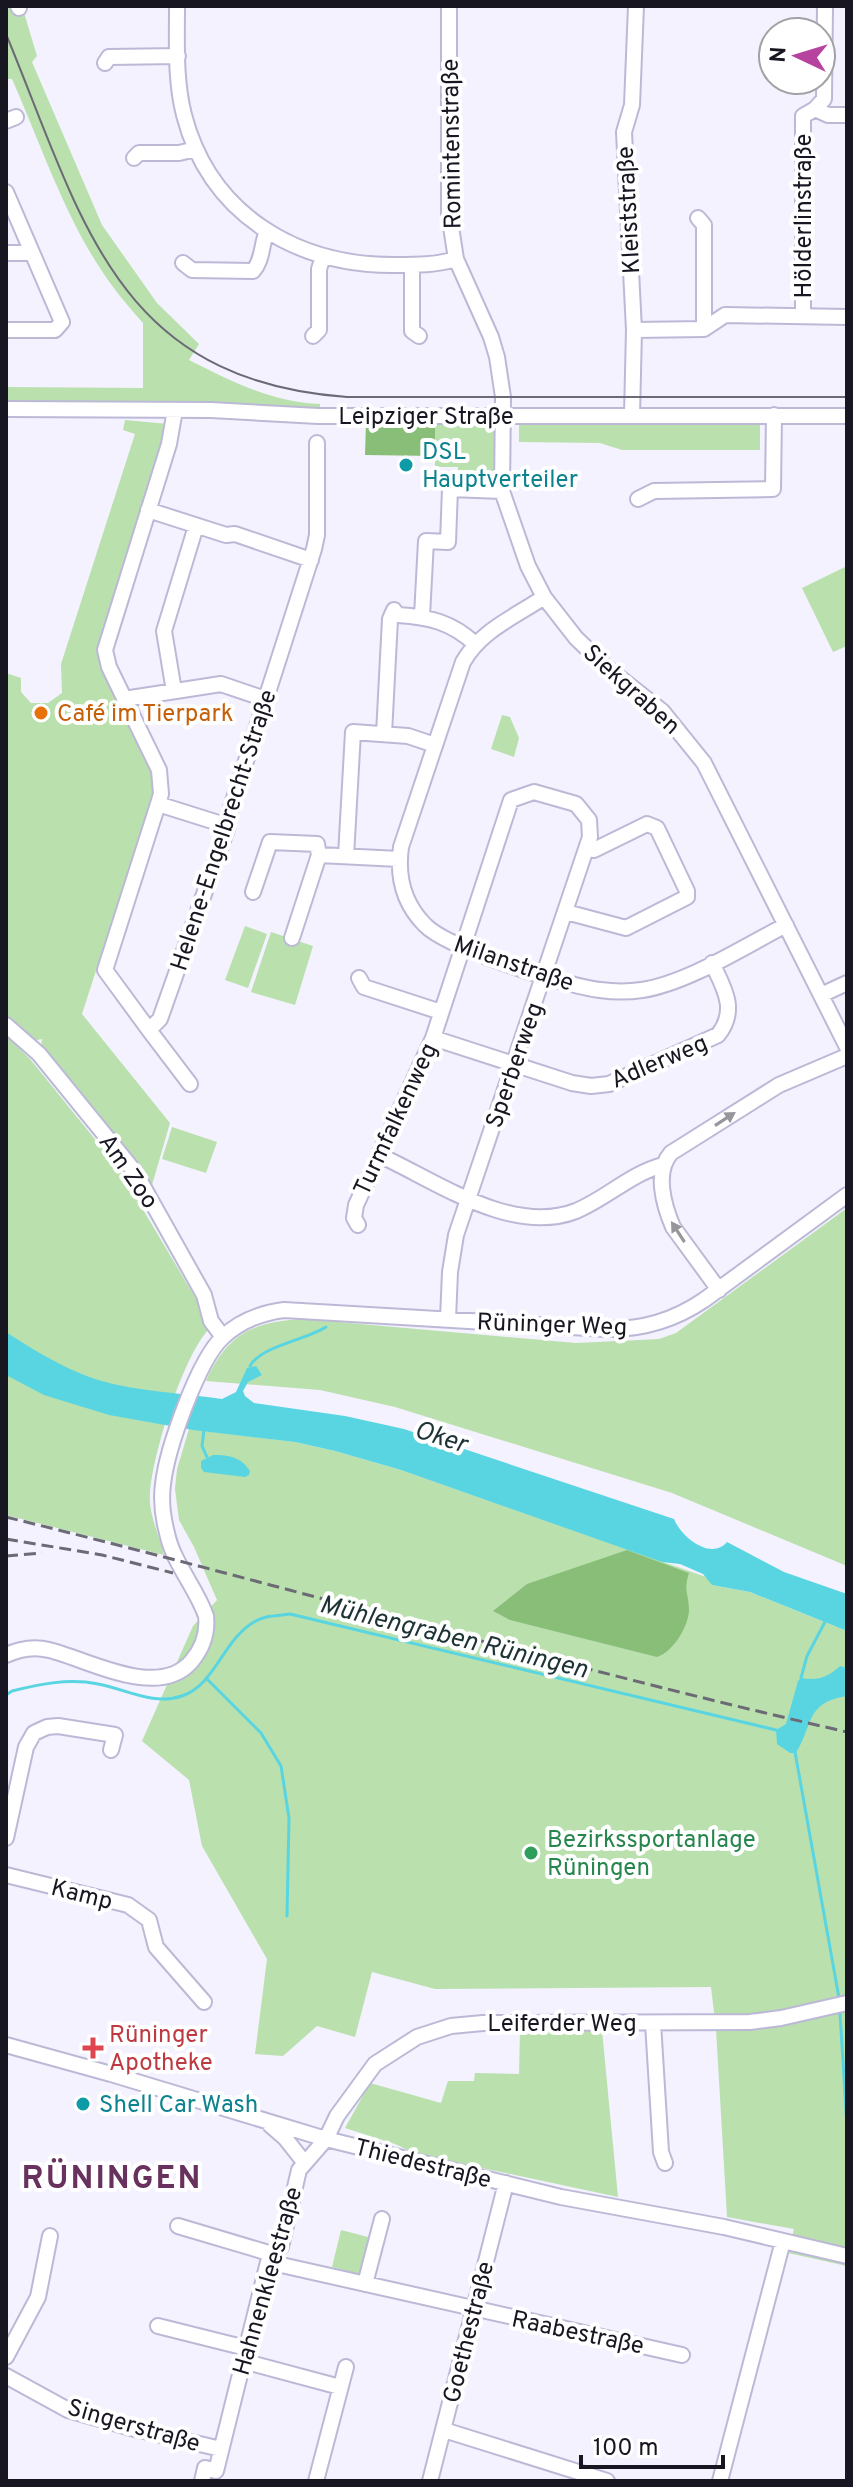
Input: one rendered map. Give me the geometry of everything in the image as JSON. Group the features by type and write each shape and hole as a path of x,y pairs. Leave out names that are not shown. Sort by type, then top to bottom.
{"street":[{"path":"177,6 181,100 196,149 210,175 248,218 297,248 355,264 434,265 456,259"},
{"name":"Romintenstraße","path":"449,6 449,214 456,259 491,337 502,389 503,417"},
{"name":"Kleiststraße","path":"632,415 634,330 624,132 632,105 636,6"},
{"name":"Hölderlinstraße","path":"803,316 809,112 824,99 825,6"},
{"path":"105,63 109,57 178,56"},
{"path":"809,112 847,115"},
{"path":"134,158 139,153 179,153 196,149"},
{"path":"6,192 62,322 55,330 6,330"},
{"path":"698,218 704,225 704,329"},
{"path":"183,263 192,270 253,271 260,263 261,245 267,231"},
{"path":"6,253 32,253"},
{"path":"313,336 319,330 319,269 323,257"},
{"path":"412,265 412,331 419,336"},
{"path":"634,330 704,329 725,315 847,317"},
{"name":"Leipziger Straße","path":"6,409 175,410 309,416 847,416"},
{"path":"175,410 169,444 105,650 109,667 159,770 161,794 105,970 190,1084"},
{"path":"638,499 654,491 773,489 774,415"},
{"name":"Siekgraben","path":"503,417 502,491 519,547 544,597 592,654 662,711 704,763 847,1047"},
{"name":"Helene-Engelbrecht-Straße","path":"149,1030 160,1019 228,826 228,817 311,560 317,535 317,443"},
{"path":"422,616 426,541 448,542 448,484 502,491"},
{"path":"148,510 226,535 235,534 311,560"},
{"path":"174,691 164,631 196,526"},
{"name":"Milanstraße","path":"544,597 491,629 475,644 463,662 399,859 402,888 416,915 436,935 461,948 598,990 626,992 668,984 786,925"},
{"path":"384,734 390,619 394,610 398,615 422,616 455,627 475,644"},
{"path":"124,699 221,684 265,699"},
{"path":"346,856 353,732 408,736 435,745"},
{"name":"Turmfalkenweg","path":"358,1225 354,1218 356,1205 433,1038 511,800 526,793 542,793 576,804 585,814"},
{"path":"158,804 228,826"},
{"name":"Sperberweg","path":"448,1319 452,1253 586,849 591,832 585,814"},
{"path":"566,912 626,928 687,897 657,828 647,824 594,850 586,849"},
{"path":"253,892 270,842 317,844 319,855 292,938"},
{"path":"319,855 399,859"},
{"name":"Adlerweg","path":"433,1038 572,1083 601,1086 709,1041 724,1028 730,1006 712,963"},
{"name":"Turmfalkenweg","path":"359,978 364,987 441,1012"},
{"path":"821,995 847,983"},
{"name":"Am Zoo","path":"6,1025 39,1054 135,1172 197,1282 211,1321 223,1337"},
{"path":"719,1290 673,1227 666,1201 663,1165 671,1153 779,1085 847,1056"},
{"path":"379,1155 468,1198 517,1216 540,1218 560,1216 584,1207 641,1171 663,1165"},
{"name":"Rüninger Weg","path":"223,1337 254,1317 284,1310 631,1328 656,1324 681,1315 719,1290 847,1195"},
{"path":"6,1655 19,1650 46,1649 100,1668 149,1678 177,1673 196,1656 207,1630 206,1616 171,1547 162,1487 173,1441 197,1380 212,1350 223,1337"},
{"path":"6,1838 26,1747 34,1733 58,1726 115,1735 111,1750"},
{"name":"Kamp","path":"6,1875 128,1905 149,1920 156,1947 204,2002"},
{"name":"Leiferder Weg","path":"326,2139 337,2116 375,2064 417,2037 451,2026 765,2020 847,2003"},
{"path":"653,2023 661,2152 665,2163"},
{"name":"Thiedestraße","path":"6,2045 326,2139 506,2183 847,2256"},
{"name":"Hahnenkleestraße","path":"266,2122 285,2138 304,2162"},
{"name":"Hahnenkleestraße","path":"202,2481 205,2468 216,2471 270,2258 281,2247 299,2170 326,2139"},
{"name":"Goethestraße","path":"430,2481 506,2183"},
{"path":"365,2284 382,2219"},
{"name":"Raabestraße","path":"178,2226 270,2258 365,2284 682,2355"},
{"path":"6,2357 38,2297 50,2236"},
{"path":"720,2481 783,2241"},
{"path":"158,2326 340,2387"},
{"path":"316,2481 346,2367"},
{"name":"Singerstraße","path":"6,2376 68,2410 221,2449"},
{"path":"444,2430 607,2481"}],"green space":[{"path":"6,6 22,6 37,56 32,62 102,225 157,303 199,344 189,360 268,395 320,404 320,415 6,407 6,387 143,388 143,323 108,280 85,243 62,198 12,79 6,79"},
{"path":"125,420 168,424 102,661 155,778 155,788 82,1014 170,1123 150,1192 41,1047 42,1039 31,1041 6,1019 6,673 21,678 21,692 31,703 48,703 62,693 61,664 135,434 123,430"},
{"path":"498,421 498,487 458,486 458,467 435,467 435,422"},
{"path":"366,422 435,422 435,456 365,455"},
{"path":"519,425 760,425 760,450 622,450 600,443 519,442"},
{"path":"847,566 847,646 833,652 802,588"},
{"path":"502,715 510,717 519,738 514,757 491,749"},
{"path":"245,926 267,934 248,988 225,980"},
{"path":"271,932 313,946 295,1005 251,992"},
{"path":"6,1036 30,1059 119,1169 212,1326 191,1357 171,1405 152,1477 152,1517 164,1555 6,1515"},
{"path":"172,1127 217,1142 206,1173 162,1159"},
{"path":"847,1208 847,1566 672,1493 395,1407 320,1390 206,1381 233,1341 257,1327 286,1320 304,1319 576,1343 659,1339 676,1333"},
{"path":"189,1429 295,1442 401,1470 709,1578 712,1585 750,1592 847,1631 847,2266 788,2253 794,2229 727,2217 711,1987 435,1989 372,1972 355,2037 317,2026 283,2056 255,2054 267,1959 202,1846 189,1780 142,1741 193,1626 217,1600 179,1520 175,1489 177,1469"},
{"path":"627,1550 689,1573 686,1624 674,1644 657,1657 510,1620 493,1611 527,1584"},
{"path":"520,2030 602,2030 618,2197 416,2154 345,2128 370,2083 441,2103 448,2081 474,2081 475,2073 519,2074"},
{"path":"341,2230 372,2238 363,2275 332,2267"}],"water":[{"path":"6,1332 74,1371 118,1385 144,1389 222,1399 236,1392 247,1368 256,1366 262,1375 248,1382 243,1391 254,1403 345,1416 404,1429 674,1519 683,1533 705,1548 713,1549 727,1542 784,1572 847,1594 847,1631 750,1592 712,1585 703,1574 680,1564 662,1562 401,1470 295,1442 193,1430 109,1415 44,1395 6,1375"},
{"path":"213,1455 239,1460 250,1471 249,1475 204,1472 201,1461"},
{"path":"840,1666 847,1668 847,1696 833,1699 817,1709 796,1753 790,1753 777,1744 776,1730 786,1724 798,1681 801,1678 822,1677"}],"waterway":[{"path":"250,1366 264,1353 326,1327"},
{"path":"204,1430 202,1446 207,1457"},
{"name":"Mühlengraben Rüningen","path":"6,1695 33,1686 76,1682 98,1684 150,1698 182,1696 203,1682 243,1630 263,1618 290,1614 776,1730"},
{"name":"Mühlengraben Rüningen","path":"801,1678 807,1656 826,1620"},
{"path":"206,1678 261,1733 281,1766 289,1818 287,1916"},
{"path":"795,1752 839,1998"},
{"path":"840,2013 847,2126"}],"tram line":[{"path":"6,34 86,225 118,278 157,323 206,359 269,384 347,397 847,397"}],"railway":[{"path":"6,1517 636,1681 847,1732"},
{"path":"6,1539 102,1555 173,1573"},
{"path":"6,1556 42,1553"}],"place":[{"name":"DSL Hauptverteiler","path":"406,465"},
{"name":"Café im Tierpark","path":"41,713"},
{"name":"Bezirkssportanlage Rüningen","path":"531,1853"},
{"name":"Rüninger Apotheke","path":"93,2048"},
{"name":"Shell Car Wash","path":"83,2104"}],"district":[{"name":"RÜNINGEN","path":"112,2177"}],"water label":[{"name":"Oker","path":"441,1436"}]}
